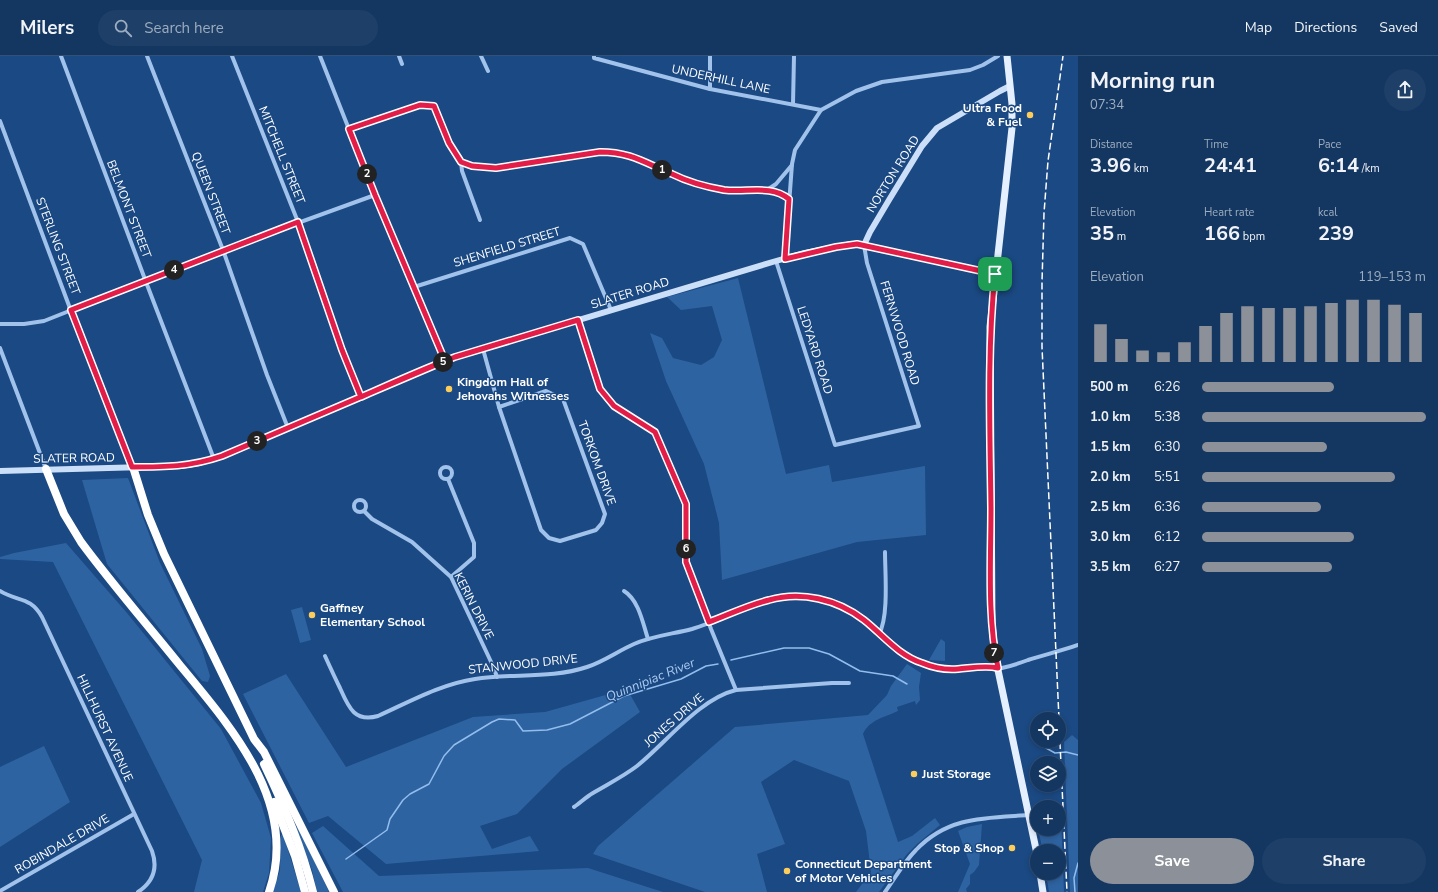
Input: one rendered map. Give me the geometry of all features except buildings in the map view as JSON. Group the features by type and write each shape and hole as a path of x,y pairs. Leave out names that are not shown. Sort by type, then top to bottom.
{"highway":[{"path":"132,467 148,514 166,559 254,738 264,752 334,892"},
{"path":"46,470 59,504 77,536 209,701 238,740 259,777 272,810 276,836 275,869 269,892"},
{"path":"254,738 258,753 294,830 305,861 313,892"},
{"path":"259,777 272,797 284,825 305,892"}],"main road":[{"path":"1007,56 1013,118 1012,136 990,327 991,617 994,648 1035,844"},
{"name":"NORTON ROAD","path":"864,245 888,200 922,146 937,128 1010,86"},
{"name":"SLATER ROAD","path":"0,471 186,466 200,463 214,459 445,361 776,261 846,245 864,245"},
{"path":"1041,880 1043,892"}],"street":[{"name":"BELMONT STREET","path":"61,56 214,459"},
{"name":"QUEEN STREET","path":"147,56 223,250 288,428"},
{"name":"MITCHELL STREET","path":"232,56 298,222 342,350 361,397"},
{"path":"320,56 375,195 445,361"},
{"path":"399,56 402,64"},
{"path":"481,56 488,71"},
{"path":"710,56 710,89"},
{"path":"793,104 794,56"},
{"path":"785,259 792,164 795,150 821,110 856,91 882,82 970,70 983,65 998,56"},
{"name":"UNDERHILL LANE","path":"594,57 710,89 821,110"},
{"path":"349,129 420,105 434,106 449,143 461,162 462,171 480,220"},
{"name":"STERLING STREET","path":"0,121 132,467"},
{"path":"461,162 472,166 496,168 600,152 612,152 644,160 672,175 696,183 724,190 745,192 766,190 778,192 789,199"},
{"path":"766,190 776,184 792,164"},
{"path":"0,324 24,324 44,321 146,282 223,250 375,195"},
{"name":"SHENFIELD STREET","path":"414,287 570,238 583,244 611,310"},
{"name":"SLATER ROAD","path":"864,245 995,274"},
{"name":"FERNWOOD ROAD","path":"835,445 918,426 867,263 864,245"},
{"name":"LEDYARD ROAD","path":"776,261 835,445"},
{"path":"578,320 600,389 614,406 655,432 686,504 686,562 736,690"},
{"path":"0,348 46,470"},
{"name":"TORKOM DRIVE","path":"483,349 499,408 541,530 549,538 560,540 596,530 602,523 605,514 563,399 546,391 499,408"},
{"path":"448,479 474,543 474,557 451,577"},
{"name":"KERIN DRIVE","path":"364,511 372,519 412,542 451,577 497,677"},
{"path":"879,634 883,627 885,615 885,552"},
{"path":"624,591 634,602 648,639"},
{"name":"HILLHURST AVENUE","path":"0,592 28,601 38,610 152,851 155,865 154,872 148,884 138,892"},
{"name":"STANWOOD DRIVE","path":"325,656 351,710 360,717 366,718 378,716 452,684 475,679 533,676 577,670 648,639 691,629 769,600 801,596 824,600 847,609 864,620 892,645 906,655 928,666 949,669 988,666 998,668 1078,645"},
{"name":"JONES DRIVE","path":"574,808 592,794 638,765 711,700 727,692 832,682 849,683"},
{"name":"ROBINDALE DRIVE","path":"0,891 134,814"},
{"path":"885,892 915,850 930,837 946,827 975,819 1029,816"}],"shaded area":[{"path":"738,278 786,474 829,465 832,482 925,466 926,535 857,542 722,580 719,523 704,464 666,381 650,333 662,338 673,358 701,365 714,357 722,340 712,306 681,310 667,297"},
{"path":"128,478 160,563 202,649 210,676 208,682 202,681 107,564 82,480"},
{"path":"66,543 127,613 221,729 261,803 271,838 269,873 263,892 194,892 202,860 53,562 0,559 0,557 14,553"},
{"path":"302,607 311,640 300,643 291,610"},
{"path":"941,639 945,642 945,661 929,660"},
{"path":"907,664 921,673 919,687 920,700 916,705 915,701 897,707 898,711 873,722 863,734 898,842 912,836 935,818 940,825 907,854 879,892 856,892 871,872 866,831 849,781 794,760 761,782 785,844 757,854 767,892 705,892 593,854 598,846 735,727 868,715 887,695 891,686"},
{"path":"286,674 346,767 473,717 545,712 627,689 640,712 562,769 517,814 480,826 492,849 530,836 539,851 386,864 328,816 309,823 243,694"},
{"path":"1072,735 1078,740 1078,892 1070,892 1066,756 1065,756 1064,748 1066,748 1066,740"},
{"path":"44,746 70,802 0,847 0,767"},
{"path":"982,824 979,865 970,875 970,884 966,889 967,892 958,892 970,864 958,831 967,827"},
{"path":"323,826 379,876 588,868 663,892 343,892 312,833"},
{"path":"298,827 329,892 317,892 312,870 296,828"},
{"path":"283,834 301,892 273,892 280,870 281,835"},
{"path":"1040,836 1062,836 1062,844 1041,844"},
{"path":"1047,880 1064,880 1064,892 1049,892"}],"waterway":[{"name":"Quinnipiac River","path":"731,660 784,648 809,648 829,654 860,671 893,676 907,684"},
{"name":"Quinnipiac River","path":"346,859 387,830 390,819 403,800 410,794 429,784 444,756 454,745 492,722 499,719 515,720 523,731 547,730 570,724 624,696 681,679 706,666 718,664"},
{"name":"Quinnipiac River","path":"1046,748 1055,753 1066,752 1078,755"},
{"name":"Quinnipiac River","path":"1075,892 1074,878 1078,863"}],"railway":[{"path":"1059,712 1042,347 1042,282 1044,213 1048,161 1063,56"},
{"path":"1060,748 1067,892"}],"place":[{"name":"Ultra Food & Fuel","path":"1030,115"},
{"name":"Kingdom Hall of Jehovahs Witnesses","path":"449,389"},
{"name":"Gaffney Elementary School","path":"312,615"},
{"name":"Just Storage","path":"914,774"},
{"name":"Stop & Shop","path":"1012,848"},
{"name":"Connecticut Department of Motor Vehicles","path":"787,871"}],"route":[{"path":"995,274 857,244 805,253 785,259 789,199 783,194 766,190 745,192 724,190 672,175 644,160 625,154 612,152 600,152 496,168 472,166 461,162 449,143 434,106 420,105 349,129 375,195 445,361 390,384 222,456 190,465 132,467 71,310 298,222 342,350 361,397 455,357 578,320 600,389 614,406 655,432 686,504 686,562 709,622 769,600 801,596 834,603 855,613 872,626 898,650 913,660 921,663 949,669 988,666 998,668 994,648 991,617 990,327 995,274"}]}
